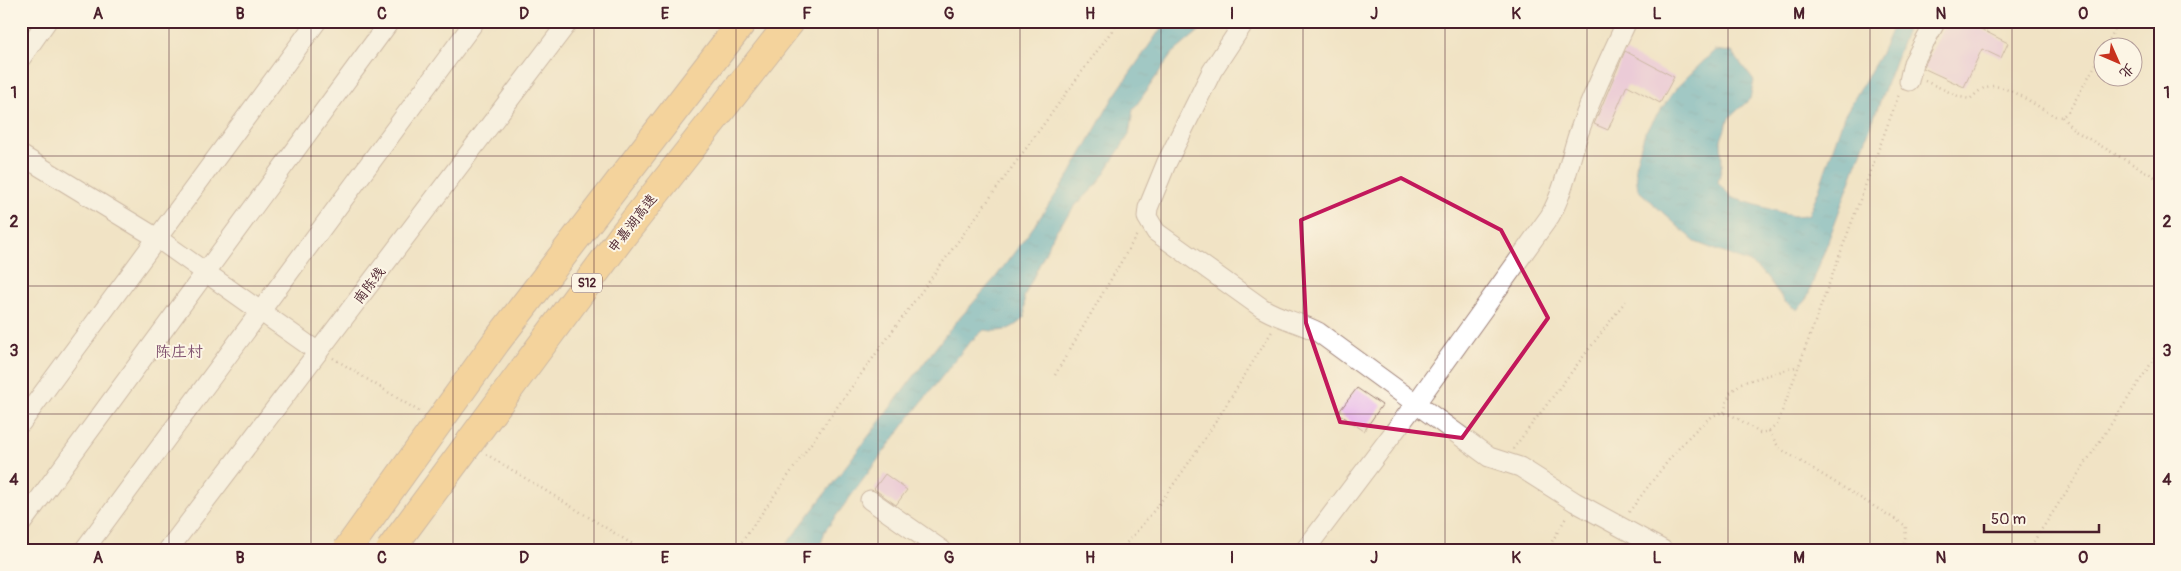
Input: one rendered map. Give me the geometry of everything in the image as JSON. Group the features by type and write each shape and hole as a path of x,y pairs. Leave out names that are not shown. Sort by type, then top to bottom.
{"highway":[{"name":"S12","path":"346,550 496,342 744,21"},
{"name":"申嘉湖高速","path":"390,550 611,250 791,21"}],"street":[{"path":"21,58 47,21"},
{"path":"21,423 317,21"},
{"path":"21,524 390,21"},
{"path":"84,550 474,21"},
{"name":"南陈线","path":"168,550 569,21"},
{"path":"1245,21 1212,71 1166,164 1148,208 1147,217 1156,232 1280,319 1304,325 1318,332 1489,457 1520,467 1537,476 1575,502 1664,550"},
{"path":"1305,550 1416,403 1554,208 1562,194 1579,133 1627,21"},
{"path":"1909,81 1913,63 1936,21"},
{"path":"21,156 157,238 318,352"},
{"path":"870,500 942,550"}],"path":[{"path":"736,550 830,417 1119,21"},
{"path":"2110,38 2119,21"},
{"path":"2062,117 2069,111 2094,66"},
{"path":"1618,526 1672,456 1702,423 1713,414 1724,412 1760,433 1769,431 1777,425 1895,101 1904,84 1914,78 1970,99 1981,89 1993,86 2011,92 2055,116 2062,117 2075,131 2160,180"},
{"path":"1055,375 1147,217"},
{"path":"1503,462 1627,299"},
{"path":"1120,550 1136,534 1182,472 1280,319"},
{"path":"2028,550 2160,350"},
{"path":"1724,412 1730,393 1741,383 1800,365"},
{"path":"1769,431 1779,448 1906,526 1905,540 1900,550"},
{"path":"1547,550 1575,502"}],"highlighted area":[{"path":"1401,178 1501,230 1548,318 1462,438 1340,422 1306,323 1301,220"}],"water":[{"path":"1166,21 1211,21 1172,54 1133,110 1129,135 1096,186 1076,205 1055,232 1024,297 1025,317 1011,328 1001,331 984,330 968,344 906,422 825,531 819,550 778,550 789,541 949,330 995,278 1034,226 1070,174 1114,96"},
{"path":"1895,21 1910,21 1807,298 1797,310 1785,302 1766,276 1750,263 1695,242 1638,190 1635,166 1645,132 1677,87 1715,50 1732,52 1754,81 1750,99 1729,118 1721,140 1722,165 1718,183 1733,198 1793,216 1808,215 1818,192 1844,116 1880,55"}],"building":[{"path":"1947,21 1965,21 2008,43 2001,58 1982,49 1964,87 1923,68"},
{"path":"1625,51 1674,77 1660,103 1627,85 1608,130 1594,124"},
{"path":"1357,388 1382,405 1364,431 1338,413"},
{"path":"885,474 907,490 896,505 874,489"}],"district":[{"name":"陈庄村","path":"179,351"}]}
